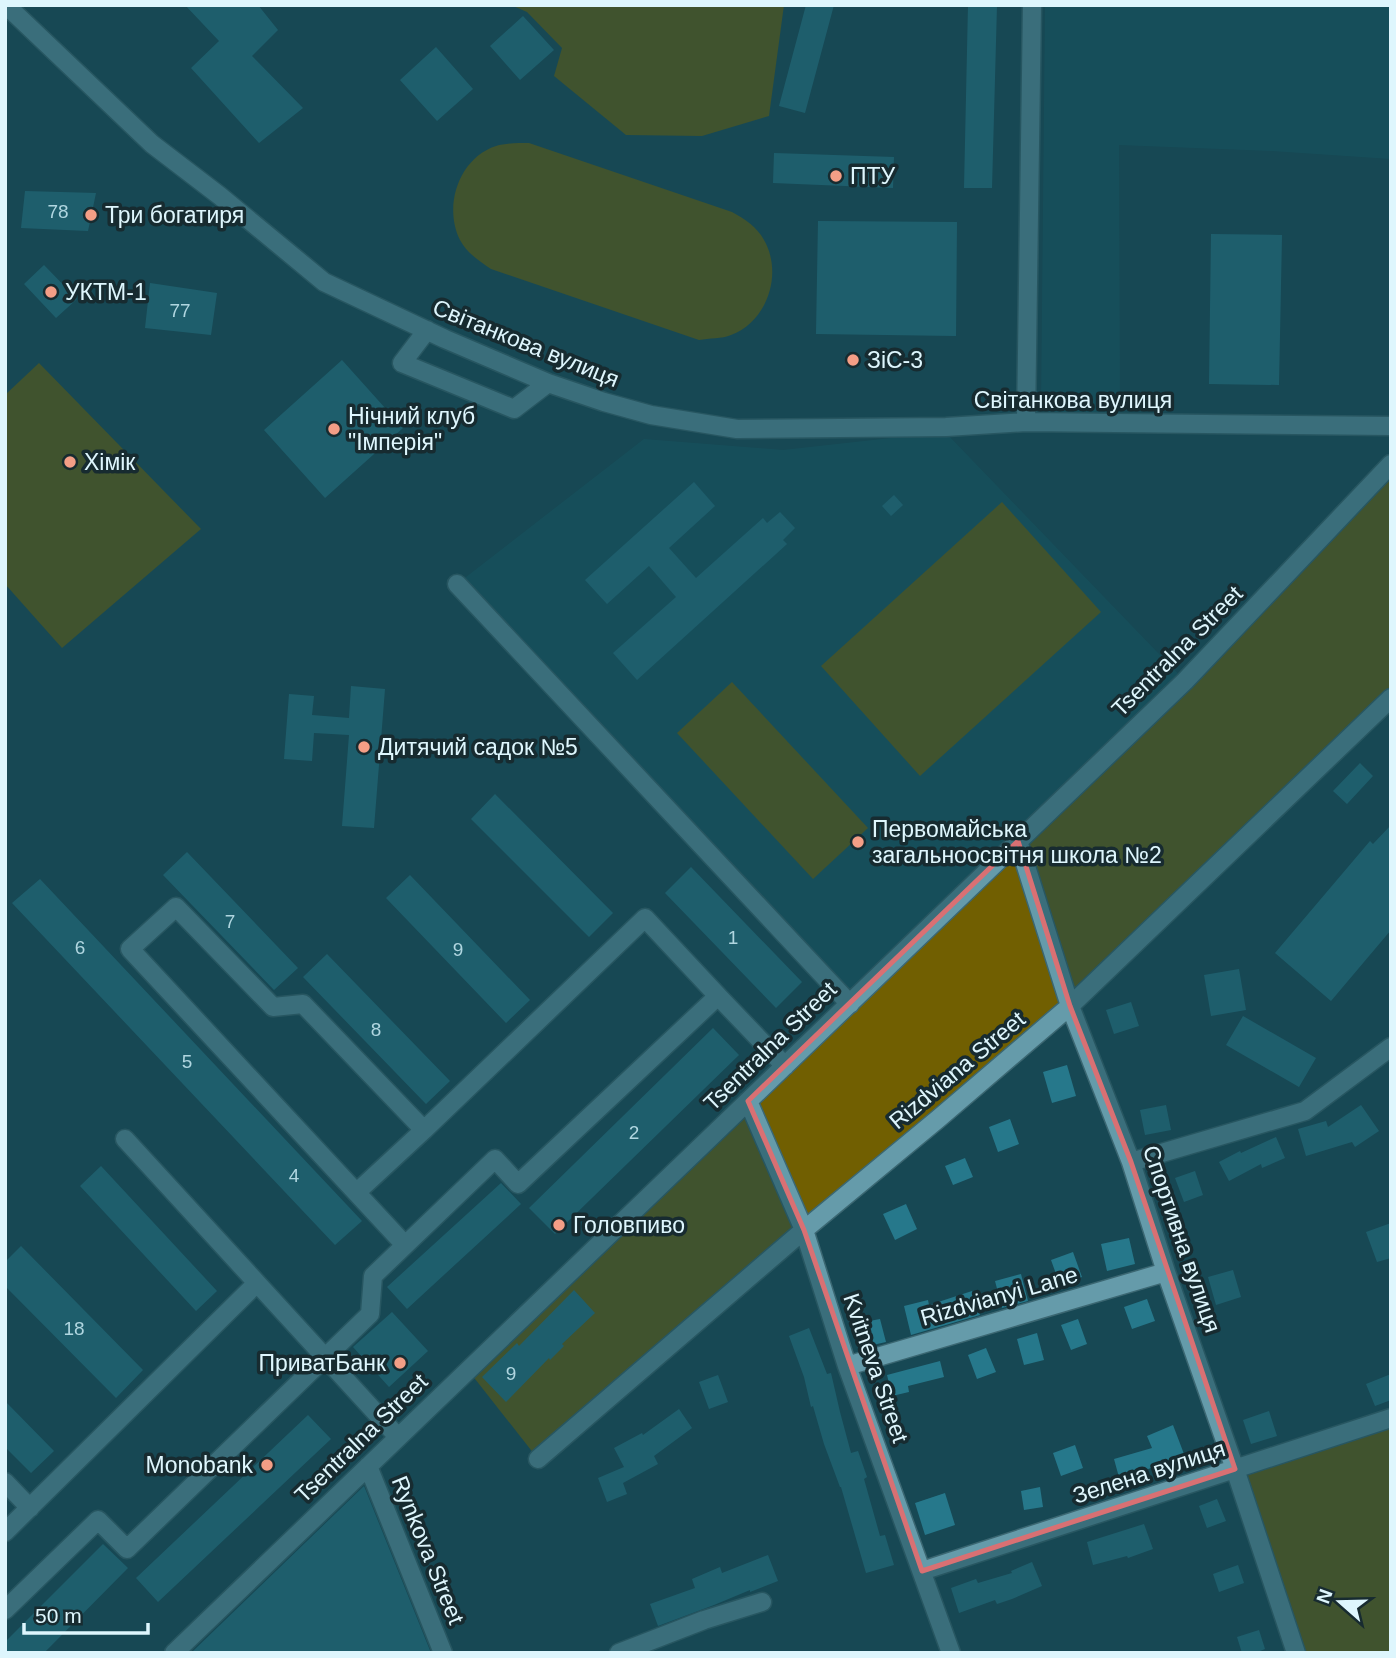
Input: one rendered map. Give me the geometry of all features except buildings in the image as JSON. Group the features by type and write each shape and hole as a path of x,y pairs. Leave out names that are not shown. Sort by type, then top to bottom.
{"street":[{"name":"Світанкова вулиця","path":"6,5 152,144 324,282 548,383 604,402 651,415 737,429 946,427 1026,422 1391,426"},
{"path":"1026,422 1032,5"},
{"path":"427,330 402,363 514,409 548,383"},
{"name":"Tsentralna Street","path":"174,1653 1185,681 1391,464"},
{"path":"457,584 850,1004"},
{"name":"Rizdviana Street","path":"538,1459 1070,1006 1391,698"},
{"name":"Спортивна вулиця","path":"1018,841 1070,1006 1131,1162 1296,1653"},
{"path":"405,1245 130,949 176,906 273,1007 303,1004 424,1130"},
{"path":"357,1192 645,918 785,1066"},
{"path":"5,1610 98,1520 127,1549 370,1314 373,1276 495,1159 518,1184 718,996"},
{"path":"1131,1162 1305,1111 1391,1047"},
{"name":"Kvitneva Street","path":"748,1101 804,1230 847,1366 951,1653"},
{"path":"124,1139 398,1437"},
{"name":"Rizdvianyi Lane","path":"847,1366 1166,1272"},
{"path":"5,1532 257,1283"},
{"name":"Зелена вулиця","path":"922,1571 1391,1418"},
{"name":"Rynkova Street","path":"368,1466 443,1653"},
{"path":"5,1482 30,1508"},
{"path":"619,1653 704,1620 762,1602"}],"highlighted area":[{"path":"1018,841 1070,1006 1131,1162 1235,1469 922,1571 804,1230 748,1101"}],"shaded area":[{"path":"511,5 784,5 769,116 702,136 626,135 554,76 562,48 527,12"},
{"path":"1045,5 1391,5 1391,159 1119,145 1120,416 1041,412"},
{"path":"529,143 732,212 750,224 758,231 770,253 772,281 763,307 744,328 731,335 699,340 491,269 478,260 463,245 455,227 454,198 458,185 472,161 483,152 500,145"},
{"name":"Хімік","path":"39,363 201,529 62,648 5,584 5,395"},
{"name":"Первомайська загальноосвітня школа №2","path":"945,432 1185,681 850,1004 457,584 644,439 783,450"},
{"path":"1391,466 1391,698 1070,1006 538,1459 468,1370 748,1101"},
{"path":"1002,502 1101,612 920,776 821,666"},
{"path":"732,682 868,828 813,879 677,733"},
{"path":"1391,1418 1391,1653 1296,1653 1235,1469"}],"place":[{"name":"ПТУ","path":"836,176"},
{"name":"Три богатиря","path":"91,215"},
{"name":"УКТМ-1","path":"51,292"},
{"name":"ЗіС-3","path":"853,360"},
{"name":"Нічний клуб \"Імперія\"","path":"334,429"},
{"name":"Хімік","path":"70,462"},
{"name":"Дитячий садок №5","path":"364,747"},
{"name":"Первомайська загальноосвітня школа №2","path":"858,842"},
{"name":"Головпиво","path":"559,1225"},
{"name":"ПриватБанк","path":"400,1363"},
{"name":"Monobank","path":"267,1465"}]}
